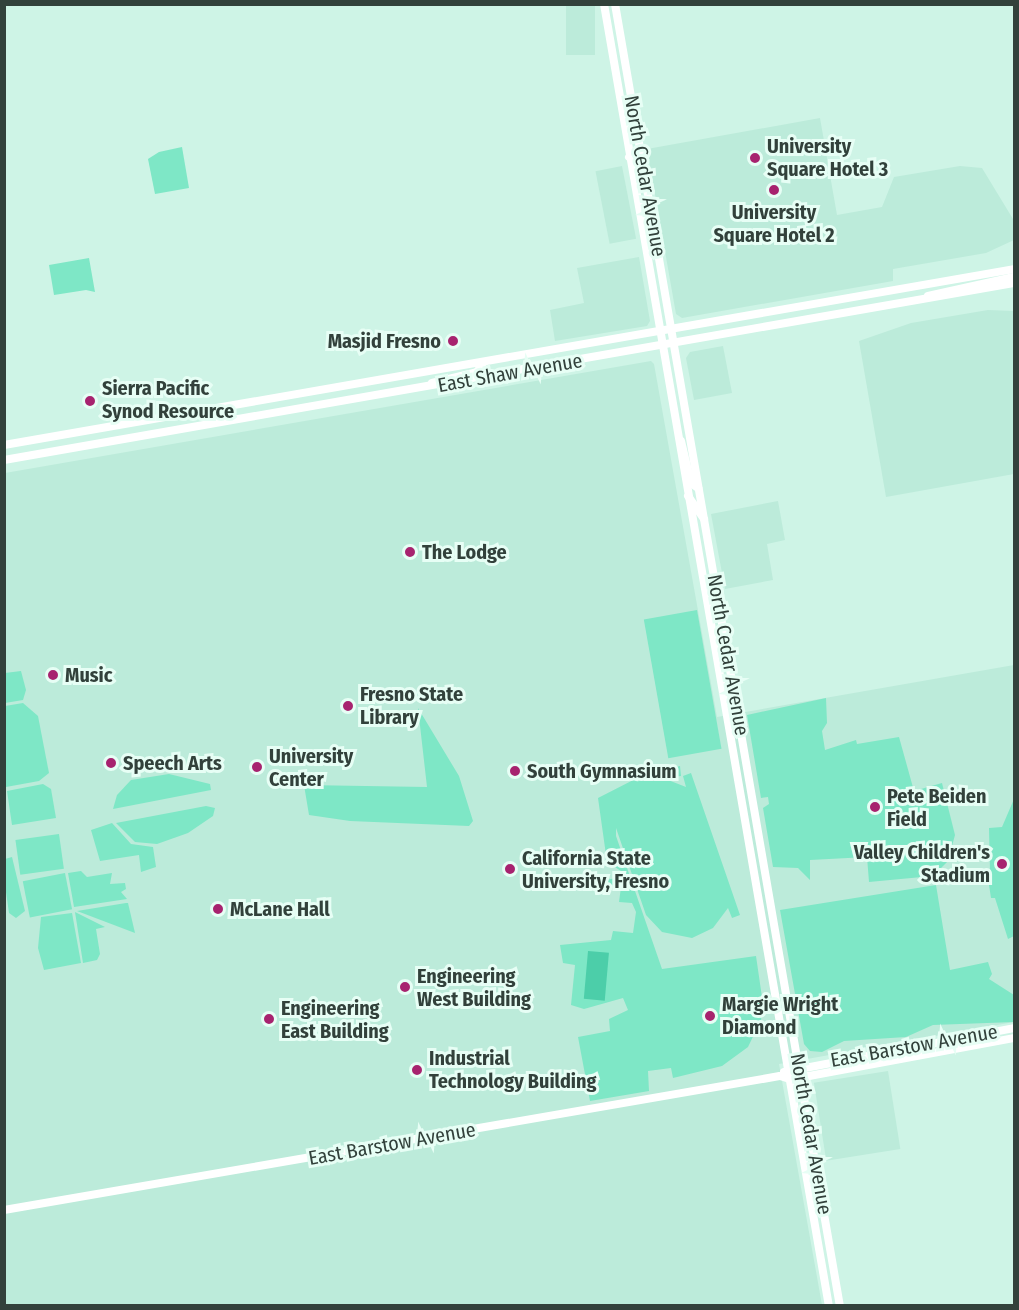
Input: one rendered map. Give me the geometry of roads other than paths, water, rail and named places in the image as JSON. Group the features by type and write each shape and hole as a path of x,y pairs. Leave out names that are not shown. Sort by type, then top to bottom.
{"main road":[{"name":"North Cedar Avenue","path":"604,4 675,428 829,1305"},
{"name":"North Cedar Avenue","path":"615,4 840,1305"},
{"path":"626,136 641,156"},
{"path":"629,157 636,161 640,179 647,186"},
{"path":"633,178 648,229 656,234"},
{"name":"East Shaw Avenue","path":"4,445 1014,269"},
{"path":"914,302 941,290 1014,277"},
{"name":"East Shaw Avenue","path":"4,460 675,346 1014,284"},
{"path":"418,389 447,377 477,372 483,363"},
{"path":"675,428 685,451 692,483 698,488"},
{"path":"688,496 704,519"},
{"name":"East Barstow Avenue","path":"788,1069 1014,1028"},
{"name":"East Barstow Avenue","path":"4,1210 780,1076 790,1079 800,1078 1014,1038"},
{"path":"780,1076 788,1069"}],"place":[{"name":"University Square Hotel 3","path":"755,158"},
{"name":"University Square Hotel 2","path":"774,190"},
{"name":"Masjid Fresno","path":"453,341"},
{"name":"Sierra Pacific Synod Resource","path":"90,401"},
{"name":"The Lodge","path":"410,552"},
{"name":"Music","path":"53,675"},
{"name":"Fresno State Library","path":"348,706"},
{"name":"Speech Arts","path":"111,763"},
{"name":"University Center","path":"257,767"},
{"name":"South Gymnasium","path":"515,771"},
{"name":"Pete Beiden Field","path":"875,807"},
{"name":"Valley Children's Stadium","path":"1002,864"},
{"name":"California State University, Fresno","path":"510,869"},
{"name":"McLane Hall","path":"218,909"},
{"name":"Engineering West Building","path":"405,987"},
{"name":"Margie Wright Diamond","path":"710,1016"},
{"name":"Engineering East Building","path":"269,1019"},
{"name":"Industrial Technology Building","path":"417,1070"}]}
